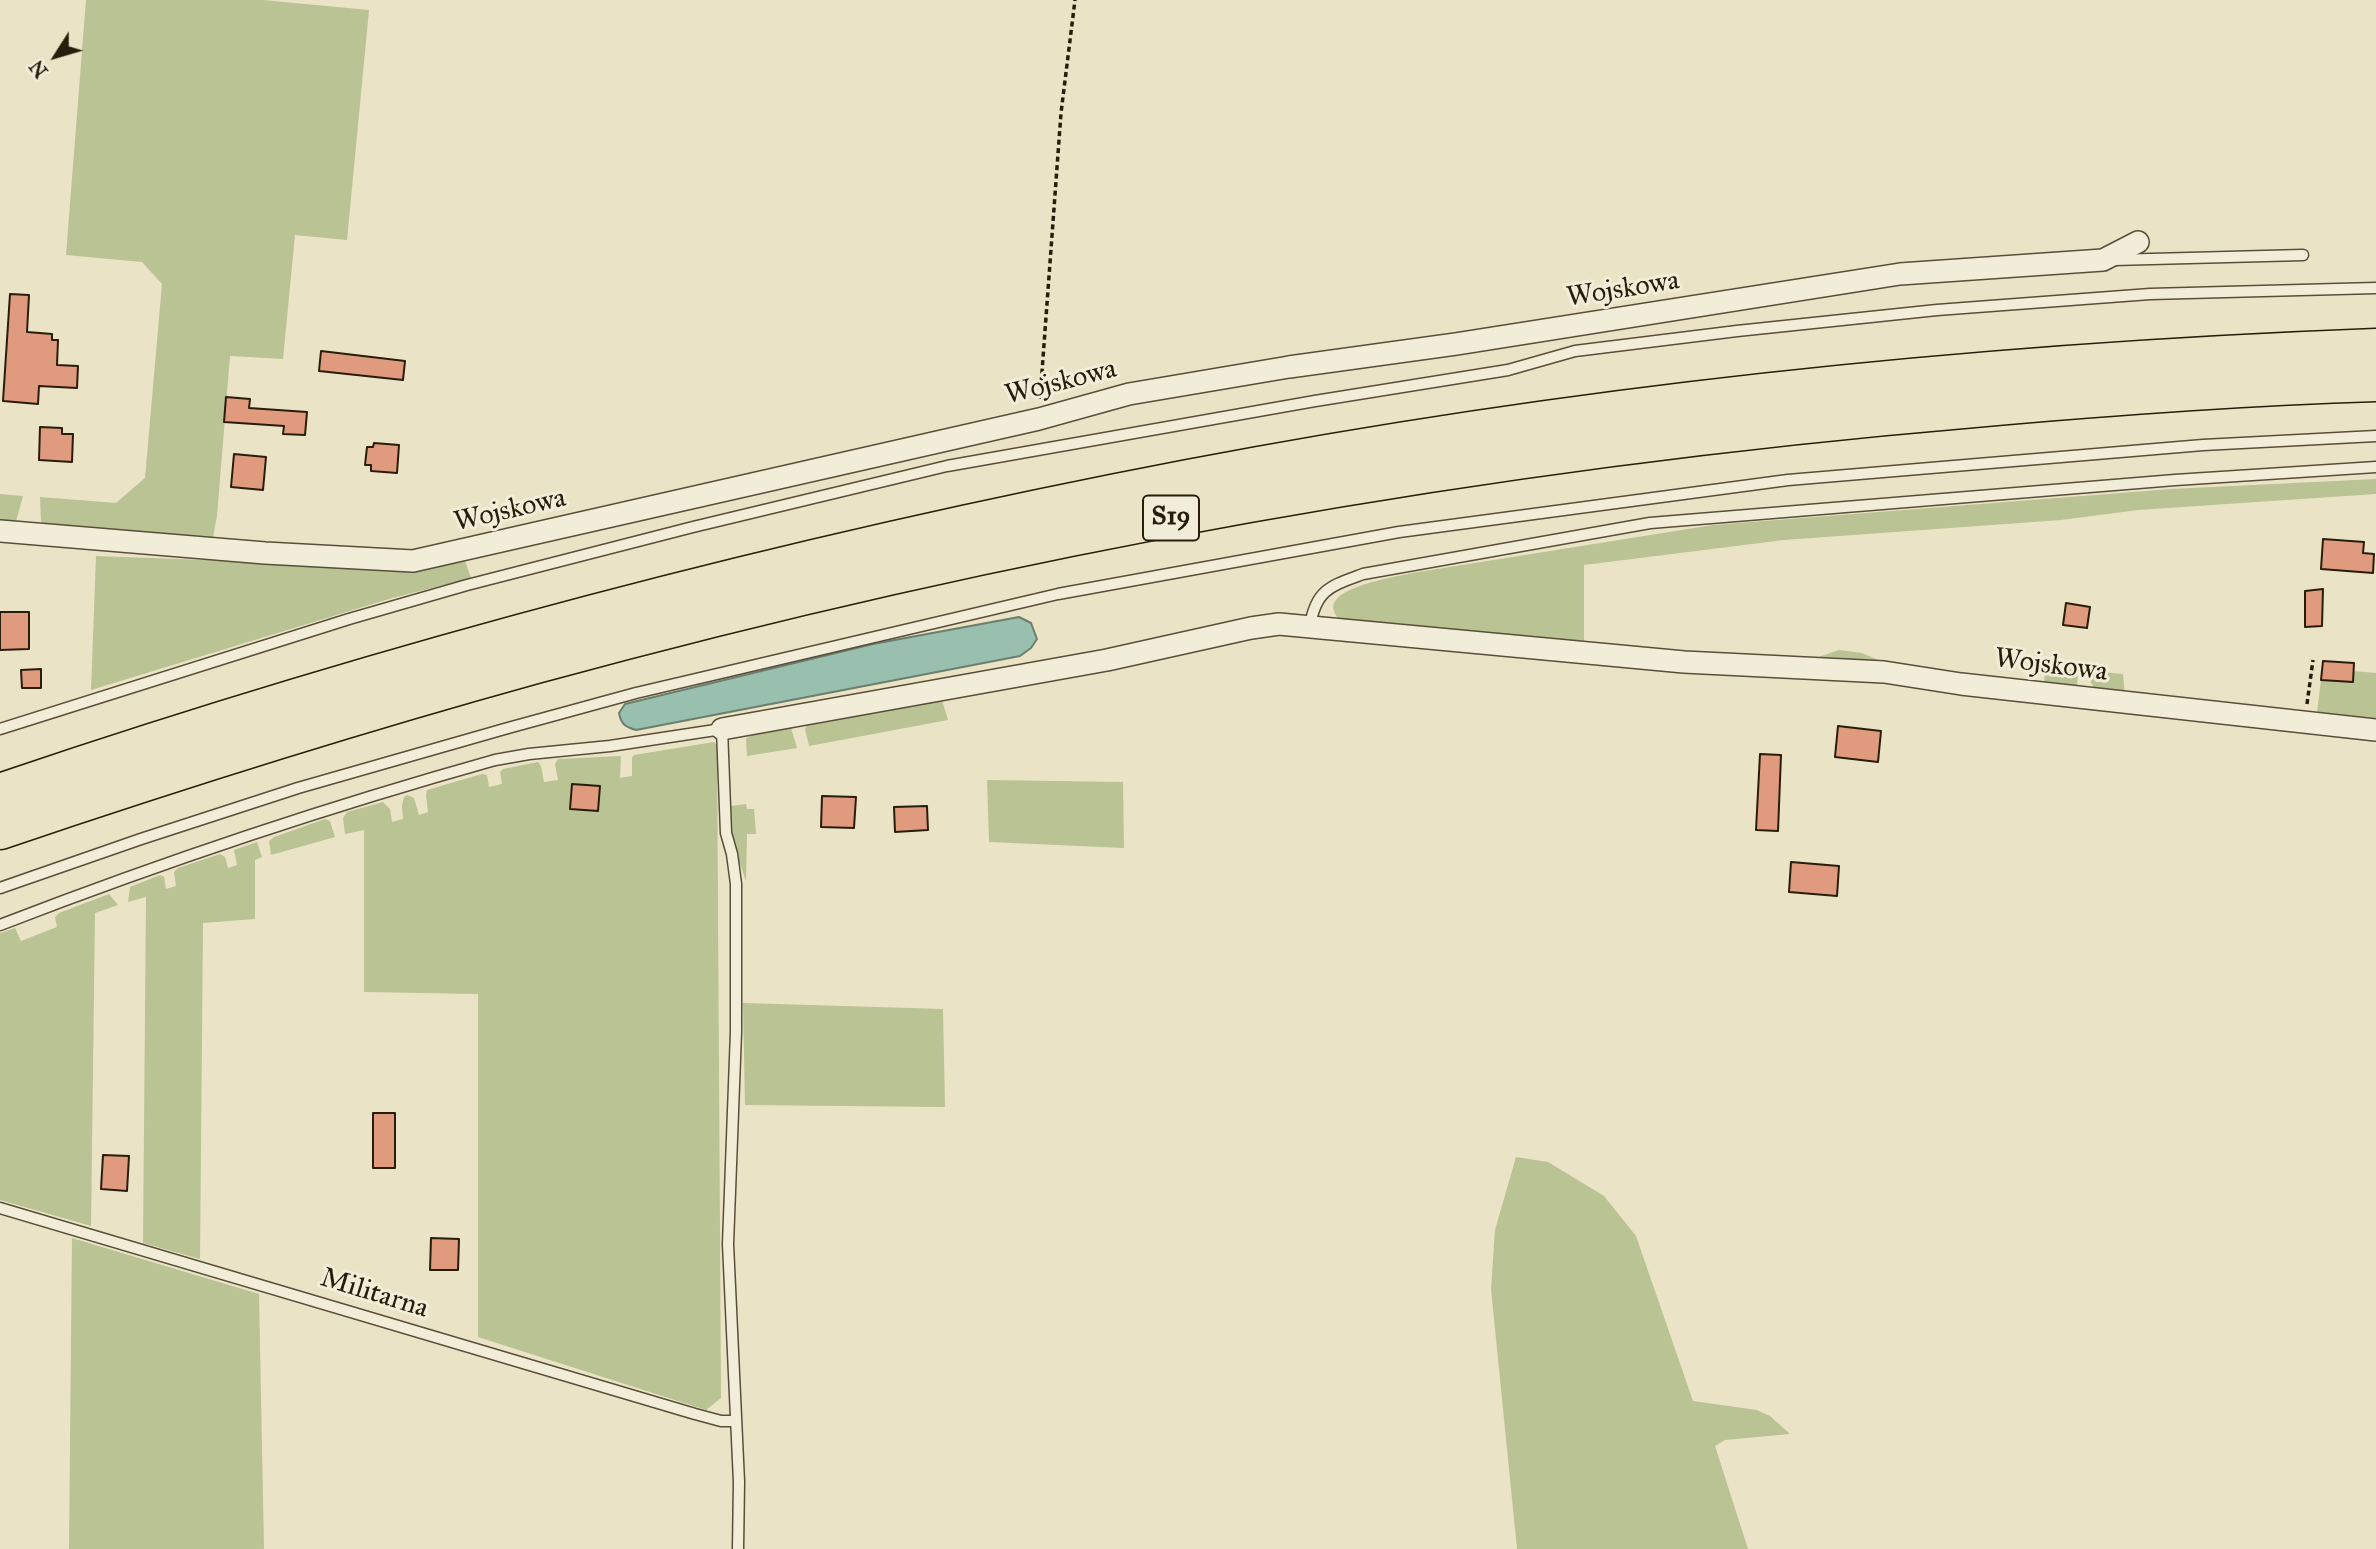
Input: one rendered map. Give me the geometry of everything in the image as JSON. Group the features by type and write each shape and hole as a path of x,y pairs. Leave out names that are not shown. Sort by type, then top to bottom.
{"highway":[{"name":"S19","path":"0,793 255,709 537,628 832,554 1192,478 1394,443 1586,415 1828,386 2076,364 2376,348"},
{"name":"S19","path":"0,830 323,725 543,662 826,592 1202,511 1494,463 1850,419 2070,399 2376,382"}],"street":[{"name":"Wojskowa","path":"0,531 265,553 413,561 1039,419 1129,394 1900,274 2103,260 2138,242"},
{"name":"Wojskowa","path":"722,729 1107,660 1264,625 1310,626 1684,662 1884,672 1961,684 2376,730"}],"lane":[{"path":"2103,260 2303,255"},
{"path":"0,729 349,619 467,585 947,466 1508,370 1575,351 1615,346 1951,309 2150,294 2376,288"},
{"path":"0,888 298,788 508,728 636,693 1058,594 1399,532 1788,480 2203,445 2376,436"},
{"path":"1310,626 1313,609 1326,589 1363,574 1650,523 2121,484 2376,467"},
{"path":"0,925 232,839 495,760 722,729 726,833 736,884 736,1032 728,1244 739,1482 738,1549"},
{"name":"Militarna","path":"0,1208 695,1414 721,1421 735,1421"}],"path":[{"path":"1039,419 1060,113 1075,0"},
{"path":"2304,723 2313,660"}],"shaded area":[{"path":"86,0 263,0 369,10 347,240 295,235 283,359 230,356 217,516 213,537 206,540 46,527 41,521 40,497 116,503 145,478 162,284 142,262 66,255"},
{"path":"2376,479 2376,494 2138,510 2061,520 1784,540 1584,565 1584,646 1340,620 1334,611 1334,603 1351,589 1392,577 1713,525 2171,489"},
{"path":"0,494 23,496 15,525 0,526"},
{"path":"96,556 423,568 465,561 471,578 389,599 91,690"},
{"path":"1019,617 1031,623 1037,639 1031,648 1020,656 636,730 622,722 619,713 625,704 873,644"},
{"path":"1839,650 1862,653 1900,669 1810,660"},
{"path":"2045,667 2078,670 2077,689 2044,686"},
{"path":"2091,671 2123,674 2125,697 2096,692 2090,680"},
{"path":"2353,671 2376,673 2376,721 2317,713 2321,680"},
{"path":"942,700 948,720 809,746 805,729 807,725"},
{"path":"791,728 797,748 747,756 746,739 751,735"},
{"path":"714,742 717,745 721,1398 706,1410 478,1337 478,994 364,992 364,830 345,834 343,818 347,812 383,802 390,809 392,822 403,819 402,806 407,795 414,798 419,815 428,812 427,790 482,774 487,775 489,787 502,784 500,772 503,769 538,762 544,782 558,780 555,764 558,759 621,756 620,778 632,776 634,755"},
{"path":"987,780 1123,782 1124,848 989,842"},
{"path":"746,804 747,809 754,809 756,834 747,834 746,881 730,836 731,806"},
{"path":"325,819 330,821 335,837 271,855 269,841 274,837"},
{"path":"257,842 262,857 255,860 255,919 203,923 200,1259 143,1243 146,897 128,902 130,887 160,875 164,877 166,889 176,886 174,872 178,868 220,854 225,857 228,868 237,865 234,850"},
{"path":"109,894 118,905 95,913 91,1226 0,1200 0,933 15,928 21,941 57,927 55,917 59,913"},
{"path":"743,1003 943,1009 945,1107 745,1105"},
{"path":"1516,1157 1548,1162 1604,1196 1636,1236 1693,1401 1757,1410 1770,1416 1790,1434 1725,1440 1715,1446 1748,1549 1517,1549 1491,1289 1495,1230"},
{"path":"72,1238 259,1294 264,1549 69,1549"}],"building":[{"path":"10,294 29,295 27,332 52,334 52,340 58,340 57,365 78,366 77,388 39,386 38,404 3,401"},
{"path":"321,351 405,361 403,380 319,371"},
{"path":"226,397 250,399 249,408 307,412 305,435 283,434 284,426 224,422"},
{"path":"40,427 62,428 62,434 73,434 72,462 39,460"},
{"path":"374,443 399,445 397,473 371,471 371,465 365,465 367,447 373,447"},
{"path":"234,454 266,457 263,490 231,487"},
{"path":"2323,539 2364,542 2363,553 2374,554 2373,573 2321,569"},
{"path":"2323,589 2322,626 2305,627 2305,591"},
{"path":"2066,603 2090,607 2087,628 2063,625"},
{"path":"0,612 29,612 29,649 0,650"},
{"path":"2323,661 2354,663 2353,682 2321,680"},
{"path":"41,669 41,688 22,688 21,670"},
{"path":"1838,726 1881,731 1878,762 1835,757"},
{"path":"1760,754 1781,755 1778,831 1756,830"},
{"path":"572,784 600,786 598,811 570,809"},
{"path":"822,796 856,797 854,828 821,827"},
{"path":"927,806 928,830 895,832 894,807"},
{"path":"1791,862 1839,866 1837,896 1789,892"},
{"path":"373,1113 395,1113 395,1168 373,1168"},
{"path":"103,1155 129,1156 127,1191 101,1189"},
{"path":"431,1238 459,1239 458,1270 430,1270"}]}
